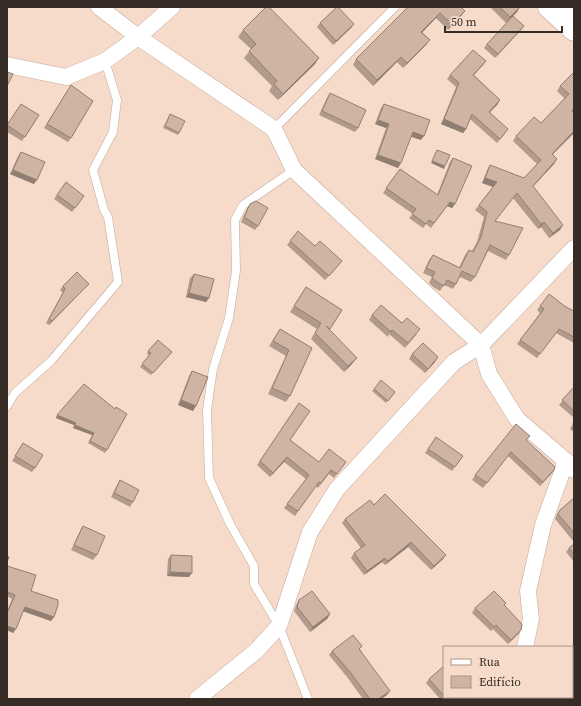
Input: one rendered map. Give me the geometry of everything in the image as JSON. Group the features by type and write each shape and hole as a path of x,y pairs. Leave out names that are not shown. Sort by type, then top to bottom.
{"street":[{"path":"99,7 138,37 274,129 294,170 481,345 490,374 517,419 570,466 543,525 528,591 531,619 525,646"},
{"path":"7,65 66,77 105,60 138,37 172,7"},
{"path":"197,699 256,652 279,626 310,532 337,489 454,362 481,345 574,248"}],"lane":[{"path":"274,129 395,7"},
{"path":"7,406 15,393 51,361 118,282 108,217 104,210 93,170 112,132 117,100 105,60"},
{"path":"294,170 243,205 235,220 236,271 229,318 213,369 207,410 209,478 230,524 254,566 254,584 279,626 308,699"}],"building":[{"path":"266,7 269,7 319,58 283,94 274,84 277,81 249,51 256,44 243,30"},
{"path":"337,7 354,24 336,41 320,23"},
{"path":"408,7 461,7 465,11 452,24 440,13 421,32 430,40 407,63 401,57 377,80 356,59"},
{"path":"500,7 520,7 510,17"},
{"path":"513,16 524,26 498,54 487,44"},
{"path":"473,50 486,61 473,75 500,100 489,112 508,129 500,139 472,114 466,129 444,119 459,83 450,75"},
{"path":"7,72 13,74 7,86"},
{"path":"574,72 574,109 572,111 574,113 574,131 552,154 557,159 533,186 563,225 553,233 544,222 541,224 517,193 495,221 523,228 509,255 490,245 475,277 462,271 456,284 447,280 444,286 437,282 432,278 435,272 426,268 433,255 460,268 469,250 473,252 481,237 487,212 479,205 497,182 485,178 490,165 524,178 541,160 516,136 534,117 541,123 569,94 560,86"},
{"path":"71,85 93,101 71,138 47,124"},
{"path":"330,93 366,110 358,128 322,111"},
{"path":"21,104 39,115 25,137 7,125"},
{"path":"384,104 430,120 424,136 413,132 401,163 378,155 389,124 378,120"},
{"path":"170,114 185,121 179,133 165,126"},
{"path":"437,150 450,155 445,166 432,161"},
{"path":"21,152 45,162 37,180 13,170"},
{"path":"453,158 472,166 455,204 450,202 434,223 429,220 426,224 412,214 416,209 386,188 400,169 438,195"},
{"path":"66,182 84,196 75,208 57,195"},
{"path":"256,201 268,208 258,226 244,217 250,204"},
{"path":"298,231 315,246 320,241 342,261 329,276 290,241"},
{"path":"77,272 89,284 52,321 49,319 65,289 63,286"},
{"path":"194,274 214,279 209,298 189,293"},
{"path":"306,287 342,310 330,329 326,326 357,358 348,366 315,333 321,323 294,306"},
{"path":"549,294 574,311 574,337 559,329 540,354 520,340 544,309 540,306"},
{"path":"381,305 402,323 407,318 420,329 408,343 392,330 391,332 372,315"},
{"path":"280,329 312,348 290,396 272,388 289,350 273,341"},
{"path":"158,340 172,352 153,373 142,364 151,353 148,351"},
{"path":"423,343 438,357 428,369 412,354"},
{"path":"192,371 208,377 196,406 181,400"},
{"path":"381,380 395,392 388,401 374,389"},
{"path":"84,384 115,409 116,407 127,414 107,450 90,441 94,433 57,415"},
{"path":"574,387 574,411 562,400"},
{"path":"299,403 310,411 290,440 319,462 329,449 346,462 337,474 331,470 321,483 319,482 298,511 287,504 309,475 287,457 273,473 260,461"},
{"path":"516,424 530,436 526,440 555,467 554,470 543,482 511,452 487,483 475,475"},
{"path":"436,437 463,456 455,467 428,449"},
{"path":"23,443 43,455 35,468 15,456"},
{"path":"120,480 139,490 133,502 114,493"},
{"path":"385,494 446,555 434,566 411,542 388,561 385,558 367,571 354,553 365,545 345,519 370,500 374,505"},
{"path":"574,498 574,533 558,514 560,510"},
{"path":"83,526 105,536 97,555 74,545"},
{"path":"574,544 574,554 569,548"},
{"path":"171,555 192,556 192,573 170,572"},
{"path":"7,566 36,575 31,591 58,600 54,617 25,607 16,629 7,626 7,613 15,595 7,592"},
{"path":"312,591 330,614 313,627 297,607 299,600"},
{"path":"494,591 506,603 504,605 522,624 521,630 511,640 496,625 494,627 475,608"},
{"path":"353,635 362,646 359,649 390,691 378,699 370,699 332,651"},
{"path":"443,667 443,695 429,679"}]}
